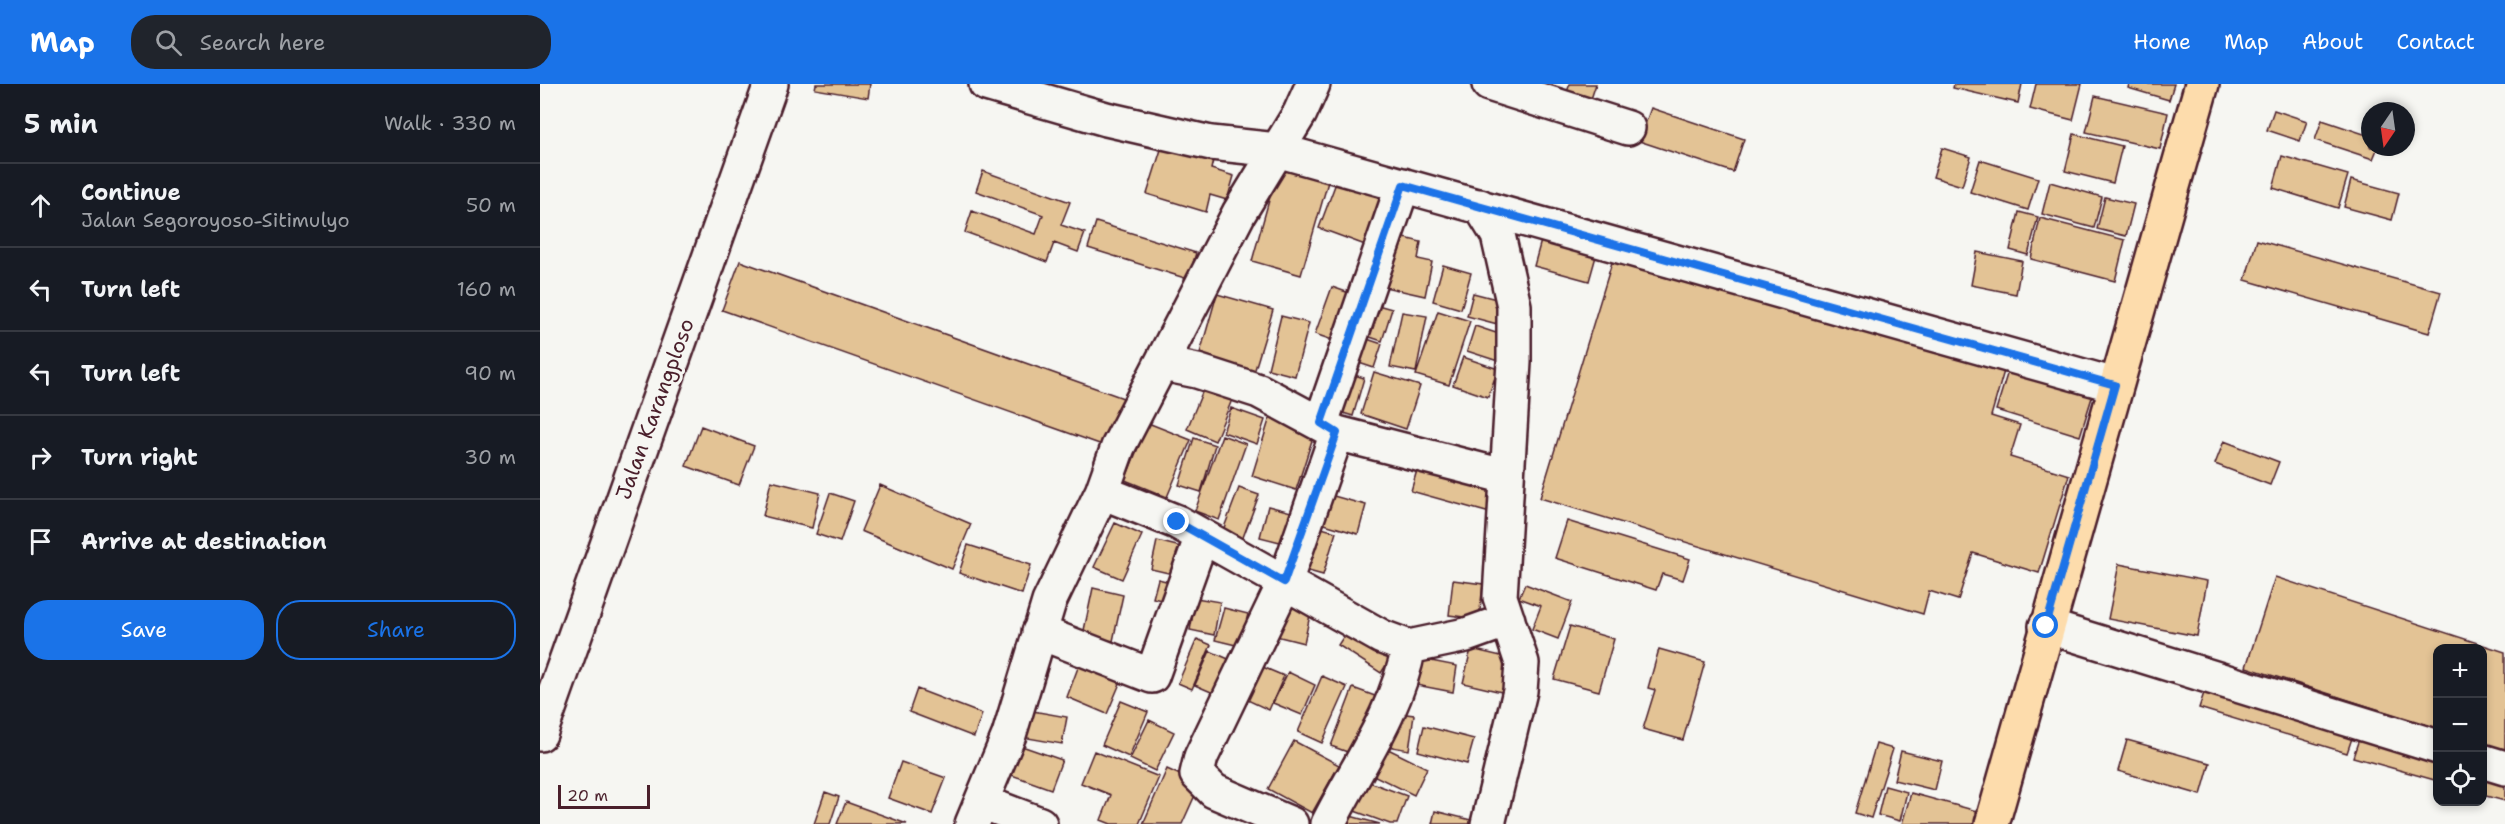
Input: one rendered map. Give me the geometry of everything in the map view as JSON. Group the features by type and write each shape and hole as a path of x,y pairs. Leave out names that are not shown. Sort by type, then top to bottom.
{"main road":[{"path":"1992,824 2046,626 2202,84"}],"street":[{"name":"Jalan Karangploso","path":"540,734 771,84"},
{"path":"986,84 1107,119 1212,143 1277,150 2115,385"},
{"path":"1040,824 977,813 1009,735 1049,602 1102,492 1118,447 1163,364 1228,234 1300,113 1312,84"},
{"path":"1489,84 1628,128"},
{"path":"1291,824 1214,790 1197,774 1201,757 1284,582 1403,185"},
{"path":"1480,206 1498,235 1514,306 1514,362 1500,597 1522,663 1520,691 1488,824"},
{"path":"1163,364 1197,371 1259,391 1329,428 1507,477"},
{"path":"1102,492 1177,522 1382,637 1409,647 1466,635 1508,620"},
{"path":"1039,632 1152,676 1202,536"},
{"path":"2046,626 2433,745"},
{"path":"1328,824 1392,708 1403,680 1409,647"},
{"path":"2487,763 2505,768"}],"building":[{"path":"816,84 870,84 868,98 815,89"},
{"path":"1570,84 1596,84 1588,108 1564,99"},
{"path":"1954,84 2022,84 2018,103 1953,88"},
{"path":"2036,84 2082,84 2073,120 2030,109"},
{"path":"2129,84 2174,84 2169,100 2128,88"},
{"path":"2095,96 2168,113 2160,149 2086,132"},
{"path":"1651,108 1744,139 1733,172 1639,141"},
{"path":"2274,110 2307,121 2300,141 2267,130"},
{"path":"2322,120 2361,133 2361,155 2315,140"},
{"path":"2074,134 2122,146 2113,183 2065,171"},
{"path":"1164,140 1214,156 1211,169 1234,176 1227,200 1210,195 1206,212 1147,194"},
{"path":"1942,148 1971,157 1962,186 1933,177"},
{"path":"1282,154 1332,168 1301,275 1252,261"},
{"path":"2282,156 2348,175 2338,208 2273,188"},
{"path":"1980,160 2038,178 2028,210 1970,192"},
{"path":"983,171 1070,202 1061,225 1085,233 1078,252 1054,243 1047,262 965,232 972,211 1036,234 1043,215 976,191"},
{"path":"1340,172 1396,193 1376,249 1319,228"},
{"path":"2351,180 2399,193 2392,220 2344,207"},
{"path":"2050,182 2102,197 2094,228 2042,214"},
{"path":"2105,197 2134,204 2126,236 2097,229"},
{"path":"2019,212 2038,217 2028,255 2010,250"},
{"path":"2040,218 2125,240 2115,281 2031,259"},
{"path":"1096,222 1196,253 1188,279 1088,248"},
{"path":"1545,226 1600,242 1589,281 1534,266"},
{"path":"1392,235 1421,242 1418,259 1432,262 1425,296 1380,286"},
{"path":"2257,240 2441,292 2429,333 2245,280"},
{"path":"1617,246 2006,364 1991,416 2020,425 2010,457 2069,475 2039,573 1973,553 1958,600 1929,591 1923,614 1540,498"},
{"path":"1977,252 2022,261 2016,294 1971,285"},
{"path":"740,261 1126,399 1108,447 722,310"},
{"path":"1443,265 1471,273 1461,309 1433,301"},
{"path":"1332,287 1358,296 1341,343 1315,334"},
{"path":"1473,293 1512,303 1505,326 1467,316"},
{"path":"1217,294 1273,310 1253,376 1198,360"},
{"path":"1367,302 1392,309 1382,341 1358,333"},
{"path":"1438,311 1470,321 1449,385 1416,375"},
{"path":"1402,312 1427,316 1416,372 1390,367"},
{"path":"1281,316 1309,323 1295,376 1268,369"},
{"path":"1475,326 1508,337 1501,362 1467,351"},
{"path":"1358,336 1382,344 1374,368 1350,360"},
{"path":"1463,357 1498,369 1488,397 1453,385"},
{"path":"2009,368 2093,394 2080,436 1996,410"},
{"path":"1342,371 1364,378 1353,416 1330,409"},
{"path":"1374,372 1420,386 1406,429 1361,414"},
{"path":"1208,378 1236,390 1215,441 1187,429"},
{"path":"1231,408 1265,420 1257,444 1223,432"},
{"path":"1270,417 1315,431 1296,490 1252,476"},
{"path":"1148,423 1191,440 1167,497 1125,480"},
{"path":"701,426 754,446 739,485 686,466"},
{"path":"1222,435 1246,444 1219,520 1195,511"},
{"path":"1194,438 1215,445 1201,492 1179,485"},
{"path":"2224,441 2279,462 2270,485 2215,464"},
{"path":"1421,456 1500,478 1490,513 1411,491"},
{"path":"771,481 820,493 812,528 763,516"},
{"path":"880,485 971,524 952,569 861,531"},
{"path":"1239,488 1259,495 1242,540 1222,533"},
{"path":"830,493 854,501 840,542 816,534"},
{"path":"1330,495 1366,505 1358,534 1321,523"},
{"path":"1268,506 1299,514 1292,545 1260,537"},
{"path":"1567,521 1690,559 1683,580 1662,574 1656,590 1555,558"},
{"path":"1115,523 1142,535 1122,579 1094,567"},
{"path":"1307,524 1336,532 1323,575 1294,567"},
{"path":"1157,541 1193,550 1186,577 1151,569"},
{"path":"968,545 1031,565 1022,594 959,573"},
{"path":"2119,564 2207,581 2197,636 2108,619"},
{"path":"2275,577 2480,644 2433,644 2433,727 2246,667"},
{"path":"1158,579 1178,584 1173,603 1153,598"},
{"path":"1453,580 1483,584 1479,619 1449,615"},
{"path":"1525,584 1572,602 1558,639 1532,629 1541,606 1519,598"},
{"path":"1093,588 1123,595 1113,641 1083,635"},
{"path":"1286,595 1313,601 1304,643 1276,636"},
{"path":"1196,598 1220,602 1214,635 1190,630"},
{"path":"1224,608 1248,614 1240,646 1215,640"},
{"path":"1351,625 1394,653 1381,673 1338,645"},
{"path":"1570,626 1614,639 1599,691 1554,679"},
{"path":"1197,639 1211,645 1192,689 1178,683"},
{"path":"2487,646 2505,652 2505,751 2487,745"},
{"path":"1471,649 1514,659 1506,693 1463,683"},
{"path":"1659,649 1705,662 1683,740 1643,729 1655,690 1648,688"},
{"path":"1210,651 1240,664 1225,698 1195,685"},
{"path":"1421,659 1457,666 1453,692 1416,685"},
{"path":"1079,665 1121,681 1107,714 1067,697"},
{"path":"1258,665 1284,676 1269,710 1243,698"},
{"path":"1288,672 1315,685 1302,715 1273,703"},
{"path":"1322,676 1347,687 1322,743 1298,732"},
{"path":"2207,684 2355,729 2347,753 2199,708"},
{"path":"1353,688 1386,700 1364,758 1331,746"},
{"path":"917,689 982,714 974,737 909,712"},
{"path":"1121,701 1148,712 1129,757 1102,745"},
{"path":"1027,710 1067,717 1062,744 1022,737"},
{"path":"1398,713 1414,715 1409,750 1392,747"},
{"path":"1149,720 1174,732 1155,771 1130,759"},
{"path":"1424,726 1474,739 1467,764 1418,751"},
{"path":"2359,739 2433,761 2433,780 2353,757"},
{"path":"2127,740 2210,763 2201,795 2118,771"},
{"path":"1294,741 1339,765 1312,813 1268,789"},
{"path":"1016,744 1062,760 1051,789 1006,773"},
{"path":"1876,744 1893,749 1871,818 1855,813"},
{"path":"1384,747 1427,768 1414,795 1371,774"},
{"path":"1094,751 1159,777 1139,824 1111,824 1101,820 1111,795 1081,783"},
{"path":"1901,751 1942,761 1935,790 1894,780"},
{"path":"901,762 946,778 932,814 888,798"},
{"path":"1167,769 1200,784 1182,824 1143,824"},
{"path":"2487,776 2505,781 2505,801 2487,796"},
{"path":"1361,779 1407,796 1397,824 1390,824 1349,809"},
{"path":"1885,786 1907,792 1900,821 1878,815"},
{"path":"825,792 839,797 830,824 814,824"},
{"path":"1911,793 1984,813 1981,824 1902,824"},
{"path":"846,802 907,824 837,824"},
{"path":"1435,811 1471,820 1470,824 1432,824"},
{"path":"1350,816 1380,824 1348,824"}],"route":[{"path":"1177,522 1284,582 1337,433 1321,423 1403,185 2115,385 2046,626"}]}
